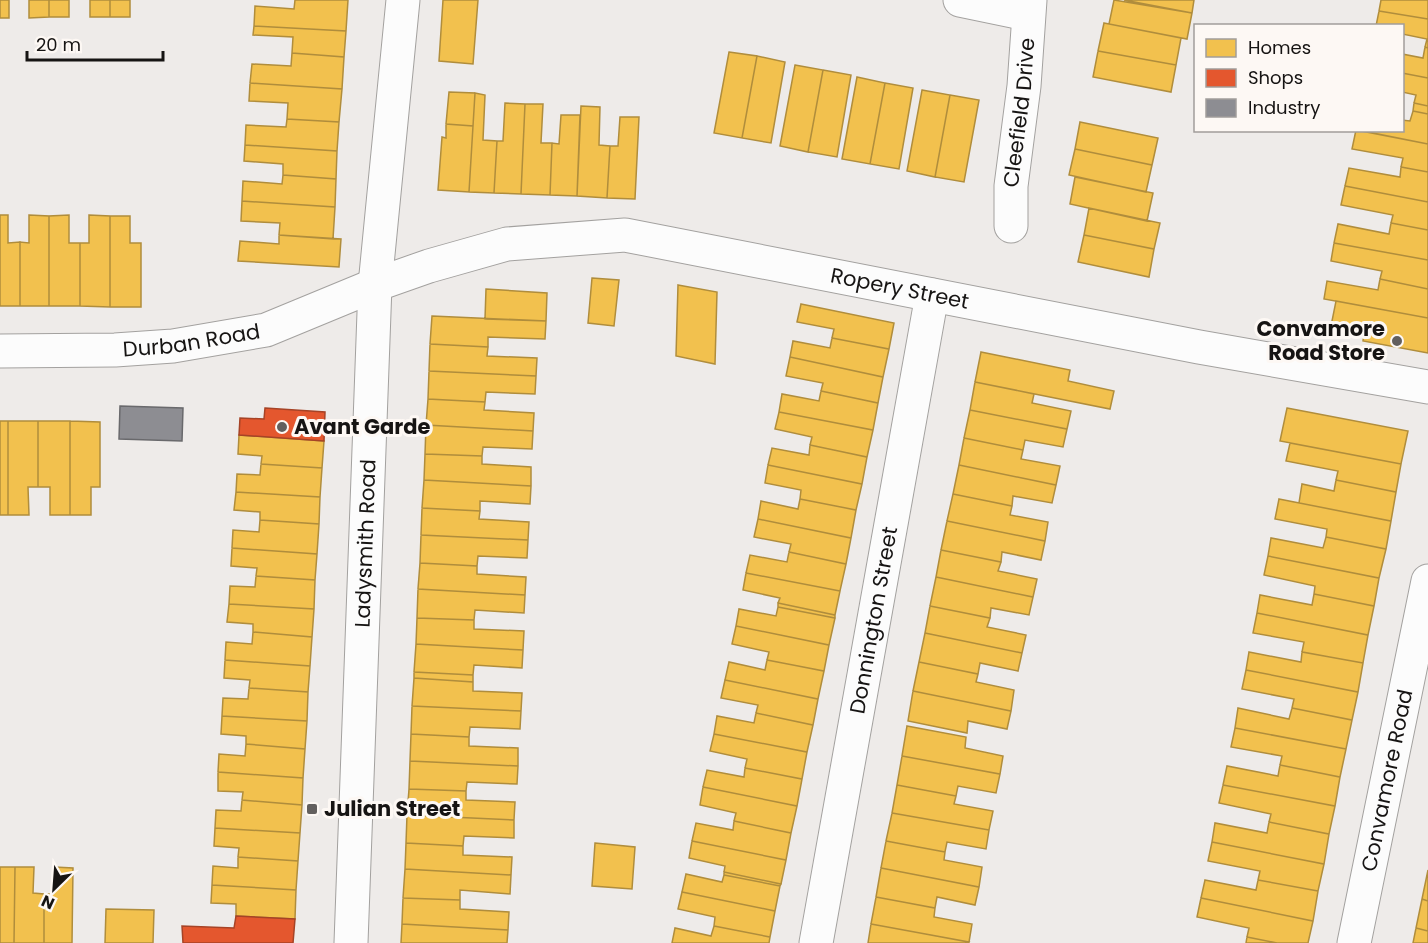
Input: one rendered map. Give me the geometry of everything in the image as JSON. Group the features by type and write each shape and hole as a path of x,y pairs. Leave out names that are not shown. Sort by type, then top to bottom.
{"street":[{"name":"Ladysmith Road","path":"351,943 375,285 404,0"},
{"path":"960,0 1029,7"},
{"name":"Cleefield Drive","path":"1011,226 1011,186 1024,86 1029,7"},
{"name":"Ropery Street","path":"375,285 429,266 507,244 625,236 1199,347 1428,387"},
{"name":"Durban Road","path":"0,351 115,350 161,347 266,330 375,285"},
{"name":"Donnington Street","path":"816,943 932,295"},
{"name":"Convamore Road","path":"1354,943 1428,581"}],"building: Homes":[{"path":"0,0 9,0 9,18 0,18"},
{"path":"29,0 49,0 49,17 29,18"},
{"path":"49,0 69,0 69,17 49,17"},
{"path":"90,0 110,0 110,17 90,17"},
{"path":"110,0 130,0 130,17 110,17"},
{"path":"295,0 348,0 346,31 254,26 255,6 294,9"},
{"path":"443,0 478,0 473,64 439,61"},
{"path":"1114,0 1192,13 1187,39 1109,24"},
{"path":"1124,0 1194,0 1192,13"},
{"path":"1381,0 1428,0 1428,19 1379,11"},
{"path":"1379,11 1428,19 1428,48 1425,47 1427,39 1404,34 1404,24 1376,24"},
{"path":"1104,23 1181,38 1176,65 1098,51"},
{"path":"254,26 346,31 344,57 292,53 293,37 253,35"},
{"path":"1425,47 1428,48 1428,78 1404,73 1404,54 1423,58"},
{"path":"1098,51 1176,65 1171,92 1093,77"},
{"path":"729,52 757,56 742,138 714,133"},
{"path":"292,53 344,57 342,89 250,83 252,64 291,66"},
{"path":"757,56 785,62 771,143 742,138"},
{"path":"795,65 823,70 808,152 780,146"},
{"path":"823,70 851,75 837,157 808,152"},
{"path":"1404,73 1428,78 1428,106 1414,103 1416,95 1404,92"},
{"path":"857,77 885,83 870,164 842,159"},
{"path":"250,83 342,89 339,122 287,119 288,103 249,101"},
{"path":"885,83 913,88 899,169 870,164"},
{"path":"922,90 950,95 935,177 907,171"},
{"path":"449,92 475,93 473,126 446,124"},
{"path":"475,93 485,95 483,140 497,141 494,193 469,192"},
{"path":"950,95 979,100 964,182 935,177"},
{"path":"505,103 525,104 521,194 494,193 497,141 503,141"},
{"path":"1414,103 1428,106 1428,114 1413,111"},
{"path":"525,104 543,104 541,143 552,143 550,195 521,194"},
{"path":"581,106 600,107 599,145 610,146 607,198 577,196"},
{"path":"1413,111 1428,114 1428,144 1368,132 1404,132 1404,120 1410,121"},
{"path":"561,115 580,115 577,196 550,195 552,143 559,144"},
{"path":"620,117 639,117 635,199 607,198 610,146 618,146"},
{"path":"287,119 339,122 337,151 245,145 246,125 286,127"},
{"path":"1080,122 1158,138 1152,165 1075,149"},
{"path":"446,124 473,126 469,192 438,190 442,137 446,138"},
{"path":"1356,132 1428,144 1428,172 1401,167 1403,158 1352,149"},
{"path":"245,145 337,151 336,179 283,175 283,164 244,161"},
{"path":"1075,149 1152,165 1146,192 1069,175"},
{"path":"1401,167 1428,172 1428,202 1345,186 1349,168 1400,177"},
{"path":"283,175 336,179 335,207 242,201 243,181 282,184"},
{"path":"1075,177 1153,193 1147,221 1070,204"},
{"path":"1345,186 1428,202 1428,230 1391,223 1393,215 1341,205"},
{"path":"242,201 335,207 333,239 279,235 280,223 241,221"},
{"path":"1089,208 1160,223 1154,249 1084,235"},
{"path":"0,215 8,215 8,243 20,242 20,306 0,306"},
{"path":"29,215 49,216 49,306 20,306 20,242 29,243"},
{"path":"69,215 69,243 80,243 80,306 49,306 49,216"},
{"path":"89,215 110,216 110,307 80,306 80,243 89,243"},
{"path":"110,216 130,216 130,243 141,243 141,307 110,307"},
{"path":"1391,223 1428,230 1428,260 1334,243 1338,224 1389,234"},
{"path":"279,235 341,239 339,267 238,261 240,241 279,244"},
{"path":"1084,235 1154,249 1149,277 1078,262"},
{"path":"1334,243 1428,260 1428,289 1380,279 1382,271 1331,261"},
{"path":"592,278 619,280 614,326 588,323"},
{"path":"1380,279 1428,289 1428,318 1324,299 1327,281 1378,290"},
{"path":"678,285 717,292 715,364 676,356"},
{"path":"486,289 547,293 546,321 485,319"},
{"path":"1336,301 1428,318 1428,353 1363,341 1364,333 1331,326"},
{"path":"801,304 894,323 889,349 832,338 834,329 797,322"},
{"path":"432,316 546,321 545,339 488,337 488,347 430,344"},
{"path":"832,338 889,349 883,377 790,357 793,341 830,348"},
{"path":"430,344 488,347 487,356 537,358 536,376 429,371"},
{"path":"981,352 1070,370 1068,381 1114,391 1110,409 975,382"},
{"path":"790,357 883,377 878,403 821,391 823,383 786,376"},
{"path":"429,371 536,376 535,394 486,392 485,402 428,399"},
{"path":"975,382 1034,394 1032,403 1071,411 1067,429 970,410"},
{"path":"821,391 878,403 873,430 779,412 782,394 819,401"},
{"path":"428,399 485,402 484,410 534,413 533,431 426,425"},
{"path":"1287,408 1408,431 1401,464 1280,441"},
{"path":"970,410 1067,429 1063,447 1025,440 1023,450 964,438"},
{"path":"779,412 873,430 867,457 810,445 812,437 775,429"},
{"path":"0,421 8,421 8,515 0,515"},
{"path":"8,421 38,421 38,487 28,487 29,515 8,515"},
{"path":"38,421 70,421 70,515 50,515 50,487 38,487"},
{"path":"70,421 100,422 100,487 91,487 91,515 70,515"},
{"path":"426,425 533,431 532,449 483,447 482,456 425,454"},
{"path":"239,435 324,441 322,468 261,464 262,456 238,454"},
{"path":"964,438 1023,450 1021,459 1060,466 1056,485 959,465"},
{"path":"1290,443 1401,464 1396,492 1336,480 1338,471 1286,461"},
{"path":"810,445 867,457 862,484 768,465 772,448 809,455"},
{"path":"425,454 482,456 482,464 531,467 531,486 424,480"},
{"path":"261,464 322,468 320,497 236,492 237,474 260,475"},
{"path":"768,465 862,484 856,510 800,499 801,490 765,483"},
{"path":"959,465 1056,485 1052,503 1013,496 1012,506 953,494"},
{"path":"424,480 531,486 530,504 480,501 480,511 422,508"},
{"path":"1336,480 1396,492 1391,521 1299,503 1302,484 1334,491"},
{"path":"236,492 320,497 319,524 260,520 260,512 234,510"},
{"path":"953,494 1012,506 1010,515 1048,522 1045,541 947,521"},
{"path":"800,499 856,510 851,538 758,519 761,501 798,509"},
{"path":"1279,499 1391,521 1386,549 1326,537 1327,529 1275,519"},
{"path":"422,508 480,511 479,519 529,522 528,540 421,535"},
{"path":"758,519 851,538 846,564 789,552 791,544 754,537"},
{"path":"260,520 319,524 317,554 232,548 233,530 259,532"},
{"path":"947,521 1045,541 1041,560 1002,552 1001,562 941,550"},
{"path":"421,535 528,540 527,558 478,556 477,566 420,563"},
{"path":"1326,537 1386,549 1379,578 1268,556 1271,538 1323,548"},
{"path":"232,548 317,554 315,580 256,576 257,568 231,566"},
{"path":"941,550 1001,562 998,571 1037,579 1033,597 936,577"},
{"path":"789,552 846,564 840,591 746,573 750,555 787,562"},
{"path":"1268,556 1379,578 1374,606 1314,594 1315,586 1264,575"},
{"path":"420,563 477,566 477,574 526,577 525,595 418,589"},
{"path":"746,573 840,591 835,615 778,603 780,598 743,590"},
{"path":"256,576 315,580 314,609 229,604 230,586 255,587"},
{"path":"936,577 1033,597 1029,615 991,608 990,618 930,606"},
{"path":"418,589 525,595 524,613 475,610 474,620 417,618"},
{"path":"1314,594 1374,606 1368,635 1257,613 1260,595 1312,605"},
{"path":"778,603 835,615 835,618 778,607"},
{"path":"229,604 314,609 312,637 253,632 253,624 227,622"},
{"path":"930,606 990,618 987,627 1026,635 1022,653 925,633"},
{"path":"778,607 835,618 829,645 736,626 739,609 776,616"},
{"path":"1257,613 1368,635 1363,663 1302,652 1304,642 1253,633"},
{"path":"417,618 474,620 474,629 524,631 523,650 416,644"},
{"path":"736,626 829,645 824,671 767,660 769,652 732,644"},
{"path":"253,632 312,637 310,666 225,660 226,642 252,644"},
{"path":"925,633 1022,653 1018,671 980,663 978,674 919,662"},
{"path":"416,644 523,650 522,668 474,665 473,675 414,672"},
{"path":"1249,652 1301,662 1302,652 1363,663 1358,692 1246,670"},
{"path":"225,660 310,666 308,692 249,688 250,680 224,678"},
{"path":"767,660 824,671 818,699 725,680 729,662 765,670"},
{"path":"919,662 978,674 976,682 1014,690 1011,711 913,691"},
{"path":"1246,670 1358,692 1352,720 1292,708 1294,699 1242,689"},
{"path":"414,672 473,675 473,682 414,678"},
{"path":"414,678 473,682 473,691 522,693 521,711 412,706"},
{"path":"725,680 818,699 813,725 756,713 758,705 721,698"},
{"path":"249,688 308,692 307,721 222,716 223,698 248,699"},
{"path":"913,691 1011,711 1007,729 968,721 967,733 908,721"},
{"path":"412,706 521,711 520,729 470,727 469,737 411,734"},
{"path":"1238,708 1289,719 1292,708 1352,720 1346,749 1235,728"},
{"path":"756,713 813,725 807,752 714,734 717,716 754,723"},
{"path":"222,716 307,721 305,749 246,744 246,736 221,734"},
{"path":"907,726 966,737 965,748 1003,756 1000,774 902,756"},
{"path":"1235,728 1346,749 1340,777 1280,765 1282,756 1231,747"},
{"path":"411,734 469,737 469,746 518,748 518,766 410,761"},
{"path":"714,734 807,752 802,779 745,768 747,759 710,751"},
{"path":"246,744 305,749 303,778 218,772 219,754 245,756"},
{"path":"902,756 1000,774 996,793 958,786 956,796 897,785"},
{"path":"410,761 518,766 517,784 467,782 466,791 409,789"},
{"path":"1280,765 1340,777 1335,806 1223,785 1227,766 1278,776"},
{"path":"745,768 802,779 797,806 703,787 707,770 744,777"},
{"path":"218,772 303,778 302,805 242,800 243,792 218,791"},
{"path":"897,785 956,796 954,804 993,811 989,830 892,813"},
{"path":"1223,785 1335,806 1329,834 1269,822 1271,814 1219,803"},
{"path":"703,787 797,806 791,833 734,821 736,813 700,805"},
{"path":"409,789 466,791 466,800 515,802 514,820 407,815"},
{"path":"242,800 302,805 300,833 215,828 216,810 241,811"},
{"path":"892,813 989,830 986,849 947,842 945,852 886,841"},
{"path":"407,815 514,820 514,838 464,836 463,846 406,843"},
{"path":"734,821 791,833 786,860 692,841 696,823 733,830"},
{"path":"1269,822 1329,834 1324,864 1212,842 1215,823 1267,833"},
{"path":"215,828 300,833 298,861 238,857 239,848 214,846"},
{"path":"692,841 786,860 781,884 724,872 725,866 689,858"},
{"path":"886,841 945,852 944,860 982,867 979,887 881,868"},
{"path":"1212,842 1324,864 1318,891 1258,880 1260,871 1208,861"},
{"path":"406,843 463,846 463,855 512,857 511,875 405,869"},
{"path":"595,843 635,847 632,889 592,886"},
{"path":"238,857 298,861 296,890 212,885 213,866 238,868"},
{"path":"0,867 15,867 14,943 0,943"},
{"path":"15,867 34,867 33,893 44,894 44,943 14,943"},
{"path":"54,867 73,868 72,943 44,943 44,894 53,894"},
{"path":"881,868 979,887 975,905 937,897 935,908 876,897"},
{"path":"405,869 511,875 510,894 460,890 460,900 403,898"},
{"path":"1428,870 1428,901 1422,899"},
{"path":"724,872 781,884 780,886 724,875"},
{"path":"686,874 722,882 724,875 780,886 775,911 682,892"},
{"path":"1205,880 1256,890 1258,880 1318,891 1313,921 1201,898"},
{"path":"212,885 296,890 295,919 236,916 236,904 211,903"},
{"path":"682,892 775,911 770,937 714,926 715,917 678,909"},
{"path":"876,897 935,908 934,917 972,924 969,942 871,924"},
{"path":"403,898 460,900 460,909 509,912 508,930 402,924"},
{"path":"1201,898 1313,921 1308,943 1277,943 1247,937 1249,928 1197,917"},
{"path":"1422,899 1428,901 1428,931 1416,928"},
{"path":"106,909 154,910 153,943 105,943"},
{"path":"402,924 508,930 507,943 401,943"},
{"path":"871,924 969,942 868,943"},
{"path":"714,926 770,937 769,943 672,943 675,928 711,936"},
{"path":"1416,928 1428,931 1428,943 1413,943"},
{"path":"1247,937 1277,943 1246,943"}],"building: Shops":[{"name":"Avant Garde","path":"265,408 325,412 324,441 239,435 240,418 264,419"},
{"path":"236,916 295,919 293,943 183,943 182,926 234,928"}],"building: Industry":[{"path":"120,406 183,408 182,441 119,439"}],"place":[{"name":"Convamore Road Store","path":"1397,341"},
{"name":"Avant Garde","path":"282,427"},
{"name":"Julian Street","path":"312,809"}]}
